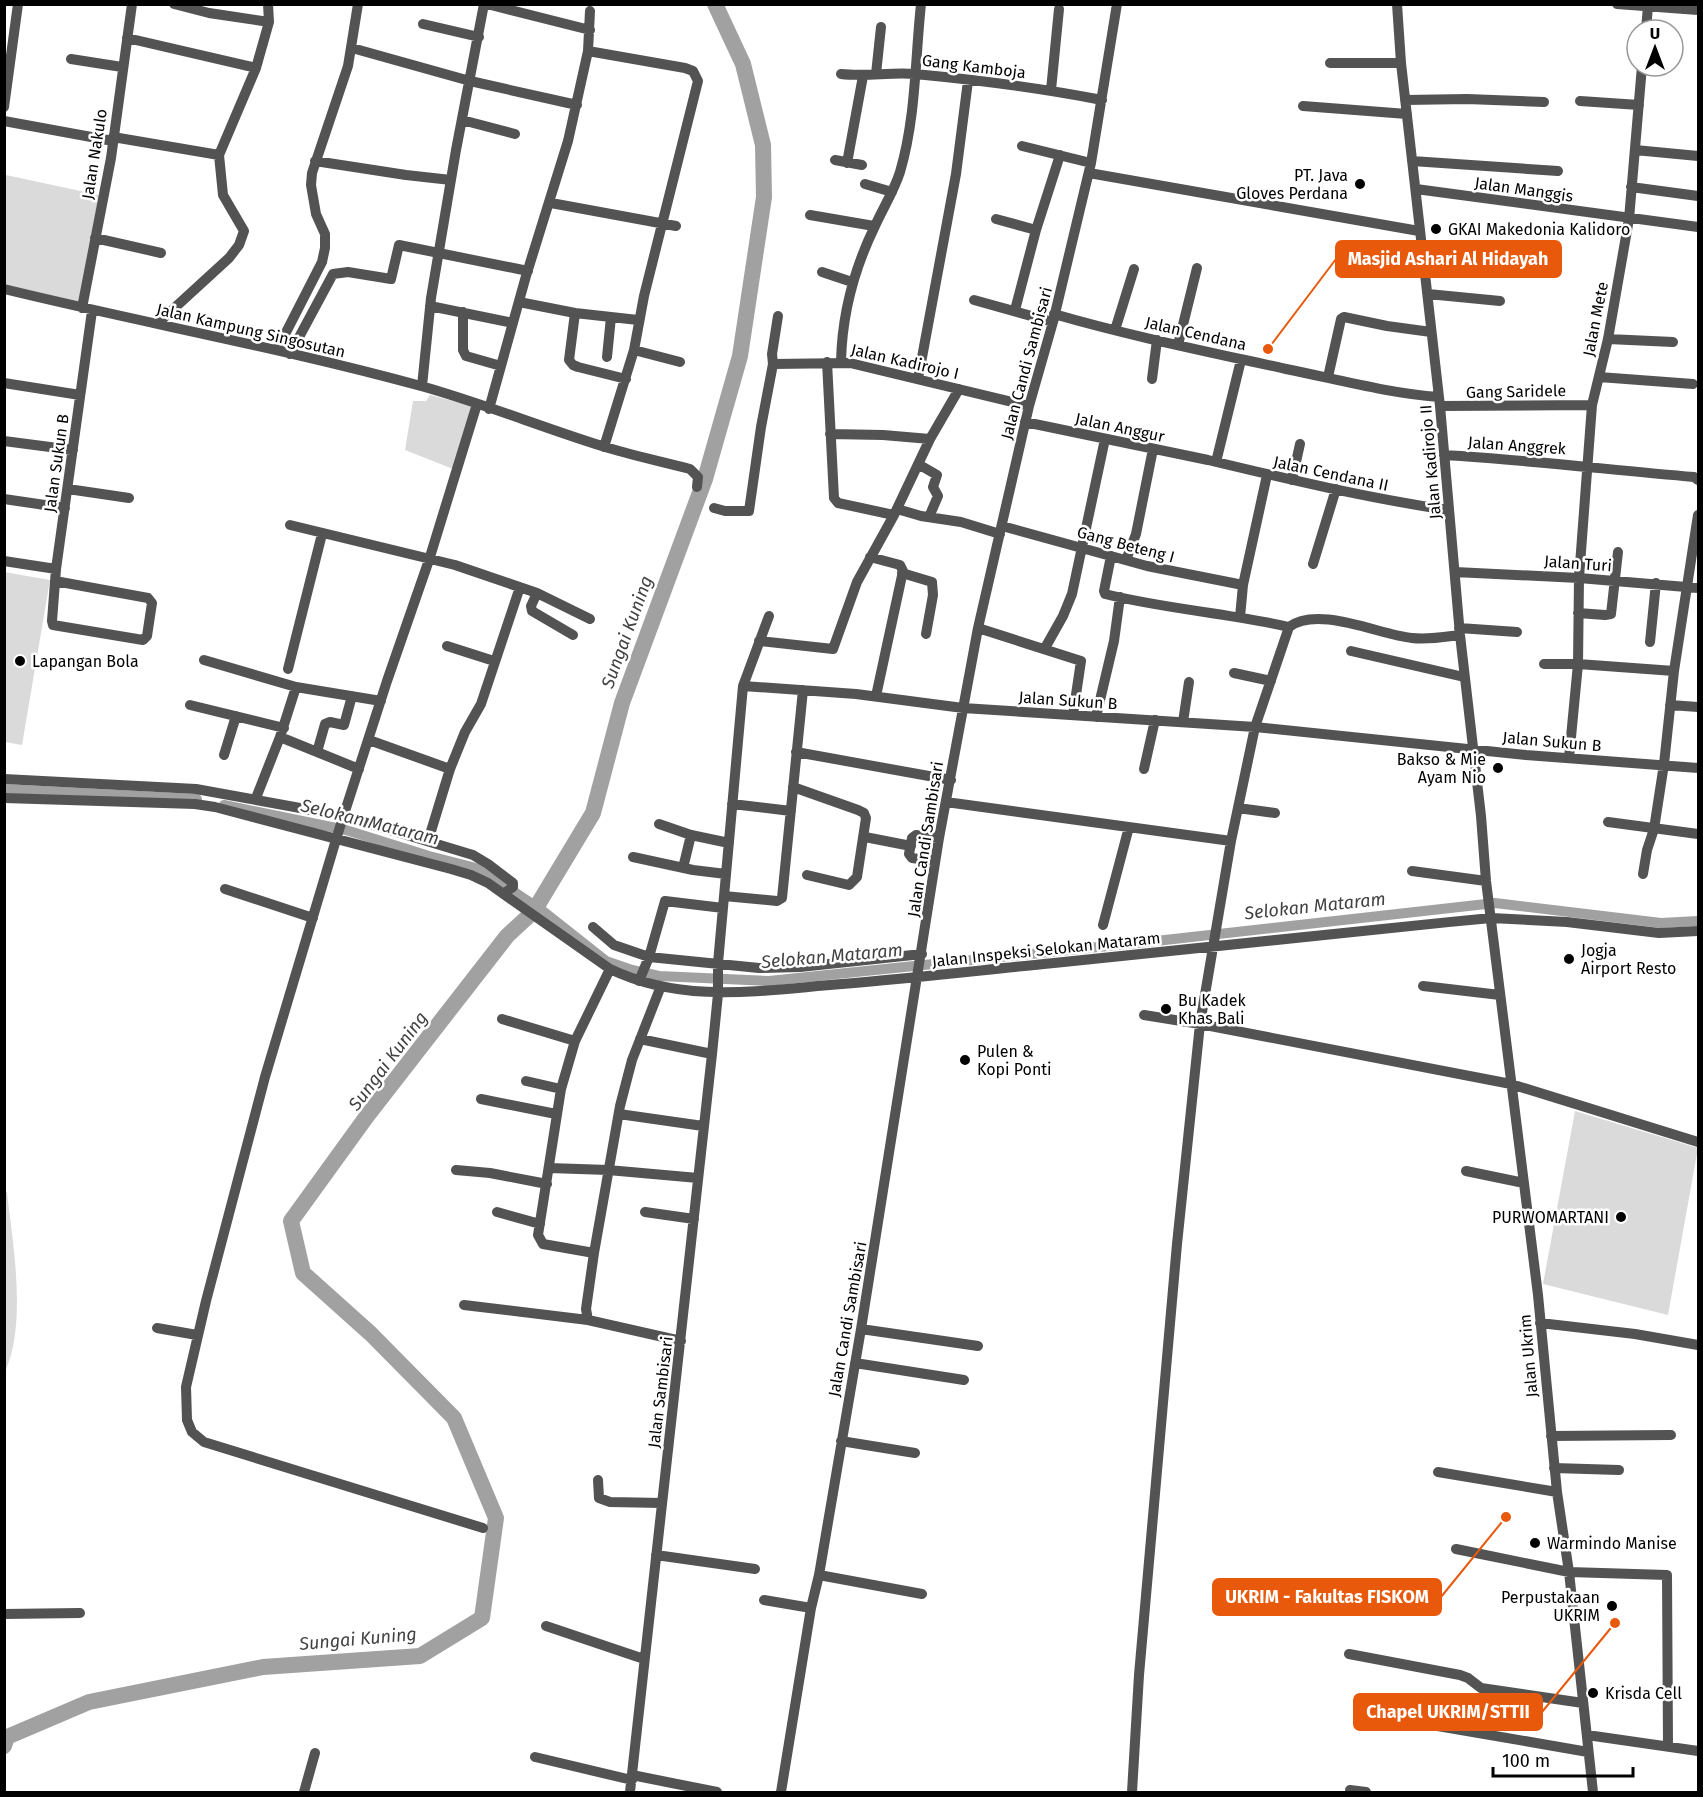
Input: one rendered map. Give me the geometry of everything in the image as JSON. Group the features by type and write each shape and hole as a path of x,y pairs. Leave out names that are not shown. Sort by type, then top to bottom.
{"street":[{"path":"4,107 18,4"},
{"name":"Jalan Nakulo","path":"87,310 95,238 113,139 132,4"},
{"path":"174,4 209,13 269,22"},
{"path":"159,323 229,258 239,244 244,231 223,195 219,155 256,68 269,22 268,4"},
{"path":"277,350 322,262 325,234 316,214 311,184 315,161 352,48 358,4"},
{"path":"422,386 430,306 451,180 485,4 590,30"},
{"path":"841,362 842,333 852,282 874,226 892,192 904,158 909,130 921,4"},
{"name":"Jalan Candi Sambisari","path":"782,1792 811,1608 819,1575 861,1329 922,956 935,861 963,708 978,628 1025,422 1054,318 1090,168 1117,4"},
{"name":"Jalan Kadirojo II","path":"1397,4 1401,63 1439,402 1459,632 1490,914"},
{"path":"1617,4 1698,10"},
{"path":"1647,18 1648,6"},
{"path":"1051,90 1059,9"},
{"path":"489,409 577,105 588,51 590,12"},
{"path":"423,24 479,37"},
{"path":"876,74 881,27"},
{"path":"127,38 256,68"},
{"path":"352,48 470,81 577,105"},
{"path":"588,51 685,68 693,71 697,76 698,86 638,320 634,351 604,447"},
{"path":"71,59 122,67"},
{"path":"1330,63 1401,63"},
{"name":"Gang Kamboja","path":"841,74 862,76 914,74 1051,90 1102,100"},
{"path":"847,163 862,76"},
{"name":"Jalan Mete","path":"1579,578 1592,405 1608,339 1629,219 1641,78"},
{"path":"918,379 956,174 968,81"},
{"path":"1405,100 1467,99 1544,102"},
{"path":"1580,100 1639,105"},
{"path":"1303,106 1407,114"},
{"path":"462,120 515,134"},
{"path":"4,121 219,155"},
{"path":"1022,146 1060,155 1090,168 1419,231"},
{"path":"1635,150 1698,156"},
{"path":"1015,310 1036,230 1060,155"},
{"path":"835,160 862,165"},
{"path":"315,161 451,180"},
{"path":"1412,161 1558,171"},
{"path":"865,184 892,192"},
{"path":"1632,187 1698,196"},
{"name":"Jalan Manggis","path":"1416,189 1698,227"},
{"path":"550,203 676,226"},
{"path":"810,215 874,226"},
{"path":"996,219 1036,230"},
{"path":"95,238 161,253"},
{"path":"290,354 333,274 348,272 391,279 399,246 528,271"},
{"path":"1178,345 1197,268"},
{"path":"1115,330 1134,269"},
{"path":"822,273 852,282"},
{"name":"Jalan Kampung Singosutan","path":"4,289 87,310 159,323 277,350 422,386 604,447 690,469 698,477 697,487"},
{"path":"1428,294 1500,301"},
{"name":"Jalan Cendana","path":"974,300 1439,402"},
{"path":"519,302 575,313 638,320"},
{"path":"430,306 513,323"},
{"name":"Jalan Sukun B","path":"55,581 148,598 152,603 148,634 143,640 55,626 52,621 55,581 56,568 74,450 87,310"},
{"path":"463,312 463,350 466,356 501,366"},
{"path":"575,313 569,360 571,363 578,367 626,379"},
{"path":"714,508 724,512 749,512 773,363 772,354 778,316"},
{"path":"607,357 611,317"},
{"path":"1328,377 1341,319 1344,317 1431,332"},
{"path":"1608,339 1673,342"},
{"path":"1152,379 1157,340"},
{"path":"634,351 680,362"},
{"path":"1212,462 1241,360"},
{"path":"827,362 830,434 883,435 930,440"},
{"name":"Jalan Kadirojo I","path":"773,363 841,362 1029,406"},
{"path":"1599,377 1693,384"},
{"path":"4,383 80,395"},
{"path":"759,641 833,649 857,582 930,440 959,389"},
{"name":"Gang Saridele","path":"1439,402 1592,405"},
{"path":"477,404 429,560 359,769 265,1077 197,1335 186,1387 187,1420 192,1432 204,1442 483,1528"},
{"name":"Jalan Anggur","path":"1025,422 1212,462"},
{"name":"Gang Beteng I","path":"830,434 832,493 838,503 1001,530 1080,547 1172,572 1243,585"},
{"path":"1045,648 1072,594 1080,547 1105,439"},
{"path":"4,441 74,450"},
{"path":"1292,480 1300,444"},
{"path":"1126,560 1136,534 1153,449"},
{"name":"Jalan Anggrek","path":"1444,455 1588,466 1694,477 1698,480"},
{"name":"Jalan Cendana II","path":"1212,462 1405,504 1448,510"},
{"path":"918,464 937,475 933,487 938,496 929,517"},
{"path":"1240,617 1243,585 1267,475"},
{"path":"68,489 129,498"},
{"path":"1313,564 1336,489"},
{"path":"4,499 65,508"},
{"path":"1643,874 1647,850 1654,829 1664,764 1674,671 1693,587 1698,515"},
{"path":"290,525 455,565 537,593 590,619"},
{"path":"288,669 322,534"},
{"path":"1578,613 1611,614 1618,552"},
{"path":"1111,556 1104,592 1120,597 1289,627"},
{"path":"870,557 900,565 903,569 876,696"},
{"path":"4,561 56,568"},
{"name":"Jalan Turi","path":"1455,572 1579,578 1693,587"},
{"path":"902,573 932,582 933,595 926,634"},
{"path":"1569,758 1578,664 1579,578"},
{"path":"1650,642 1656,583"},
{"path":"428,841 450,769 465,732 480,704 520,587"},
{"path":"537,593 531,606 532,610 573,635"},
{"path":"1096,717 1114,641 1120,597"},
{"path":"718,991 718,968 743,686 769,616"},
{"path":"1132,1792 1140,1664 1177,1244 1200,1024 1231,841 1255,727 1289,627 1299,621 1320,619 1343,622 1410,638 1459,632 1517,632"},
{"path":"978,628 1082,661 1073,715"},
{"path":"447,646 494,661"},
{"path":"1351,651 1464,677"},
{"path":"204,660 296,687 381,701"},
{"path":"1544,664 1578,664 1674,671"},
{"path":"1234,674 1271,681"},
{"path":"1182,722 1189,682"},
{"name":"Jalan Sukun B","path":"743,686 876,696 963,708 1255,727 1569,758 1698,768"},
{"path":"256,798 282,733 296,687"},
{"path":"724,896 777,902 782,898 803,690"},
{"path":"317,752 325,724 330,722 344,725 352,696"},
{"path":"190,705 236,716 282,733 317,752 359,769"},
{"path":"1670,705 1698,707"},
{"path":"224,755 236,716"},
{"path":"1144,769 1155,720"},
{"path":"369,741 450,769"},
{"path":"796,752 951,780"},
{"path":"4,779 196,789 256,798 344,817 473,855 513,883 507,892"},
{"path":"793,787 826,797 864,813 866,818 865,837 857,877 853,883 849,885 807,875"},
{"name":"Jalan Inspeksi Selokan Mataram","path":"4,798 195,804 338,836 471,875 507,892 610,969 661,986 718,991 759,993 794,987 1490,914 1659,933 1698,931"},
{"path":"946,802 1231,841"},
{"path":"732,804 791,811"},
{"path":"1238,808 1275,813"},
{"path":"1608,822 1698,834"},
{"path":"659,824 691,835 729,843"},
{"path":"1103,925 1129,827"},
{"path":"683,868 691,835"},
{"path":"935,861 912,858 909,854 912,838 916,835 939,838"},
{"path":"865,837 911,846"},
{"path":"633,857 683,868 726,874"},
{"path":"1412,871 1486,881"},
{"path":"225,889 313,918"},
{"path":"640,979 665,901 723,908"},
{"name":"Jalan Ukrim","path":"1490,914 1524,1183 1554,1468 1569,1572 1593,1792"},
{"path":"593,927 614,945 647,961 718,968 800,967 922,956"},
{"path":"594,1253 543,1244 538,1239 561,1089 575,1041 610,969"},
{"path":"588,1320 586,1309 594,1253 619,1114 632,1060 661,986"},
{"path":"1423,986 1500,995"},
{"name":"Jalan Sambisari","path":"630,1792 718,991"},
{"path":"1144,1015 1511,1084 1698,1142"},
{"path":"502,1019 575,1041"},
{"path":"640,1039 712,1054"},
{"path":"525,1081 561,1089"},
{"path":"480,1099 556,1114"},
{"path":"619,1114 703,1125"},
{"path":"549,1168 608,1170 698,1178"},
{"path":"456,1170 490,1173 547,1184"},
{"path":"1466,1171 1524,1183"},
{"path":"497,1212 540,1224"},
{"path":"645,1212 694,1220"},
{"path":"464,1305 588,1320 681,1341"},
{"path":"1540,1323 1635,1334 1698,1345"},
{"path":"157,1328 197,1335"},
{"path":"861,1329 978,1346"},
{"path":"855,1363 963,1380"},
{"path":"1551,1436 1671,1435"},
{"path":"841,1441 915,1453"},
{"path":"1554,1468 1619,1470"},
{"path":"1438,1472 1557,1492"},
{"path":"598,1480 599,1498 610,1502 662,1503"},
{"path":"1456,1549 1569,1572 1667,1575 1668,1746"},
{"path":"656,1555 755,1569"},
{"path":"819,1575 922,1594"},
{"path":"764,1600 811,1608"},
{"path":"4,1614 80,1613"},
{"path":"546,1626 644,1659"},
{"path":"1349,1654 1460,1675 1482,1688 1583,1703"},
{"path":"1426,1724 1588,1752"},
{"path":"1587,1735 1698,1751"},
{"path":"304,1792 315,1753"},
{"path":"535,1757 632,1778 717,1792"},
{"path":"1350,1790 1366,1792"}],"shaded area":[{"path":"6,175 99,195 79,304 5,286 4,179"},
{"path":"430,395 472,406 453,469 405,450 413,401 426,401"},
{"name":"Lapangan Bola","path":"4,572 50,580 22,745 5,742"},
{"name":"PURWOMARTANI","path":"1575,1111 1698,1148 1668,1315 1543,1284"},
{"path":"5,1192 7,1192 15,1259 17,1307 12,1352 5,1372"}],"waterway":[{"name":"Sungai Kuning","path":"4,1746 7,1737 89,1702 263,1667 420,1656 482,1618 496,1518 454,1418 371,1334 303,1273 291,1221 367,1116 507,936 534,911 593,813 622,703 705,479 740,356 764,197 763,145 743,64 715,4"},
{"name":"Selokan Mataram","path":"4,789 197,799"},
{"name":"Selokan Mataram","path":"224,805 346,830 480,869 544,912 606,961 659,976 769,981 1495,903 1661,923 1698,921"}],"place":[{"name":"PT. Java Gloves Perdana","path":"1360,184"},
{"name":"GKAI Makedonia Kalidoro","path":"1436,229"},
{"name":"Masjid Ashari Al Hidayah","path":"1268,349"},
{"name":"Lapangan Bola","path":"20,661"},
{"name":"Bakso & Mie Ayam Nio","path":"1498,768"},
{"name":"Jogja Airport Resto","path":"1569,959"},
{"name":"Bu Kadek Khas Bali","path":"1166,1009"},
{"name":"Pulen & Kopi Ponti","path":"965,1060"},
{"name":"PURWOMARTANI","path":"1621,1217"},
{"name":"UKRIM - Fakultas FISKOM","path":"1506,1517"},
{"name":"Warmindo Manise","path":"1535,1543"},
{"name":"Perpustakaan UKRIM","path":"1612,1606"},
{"name":"Chapel UKRIM/STTII","path":"1615,1623"},
{"name":"Krisda Cell","path":"1593,1693"}]}
